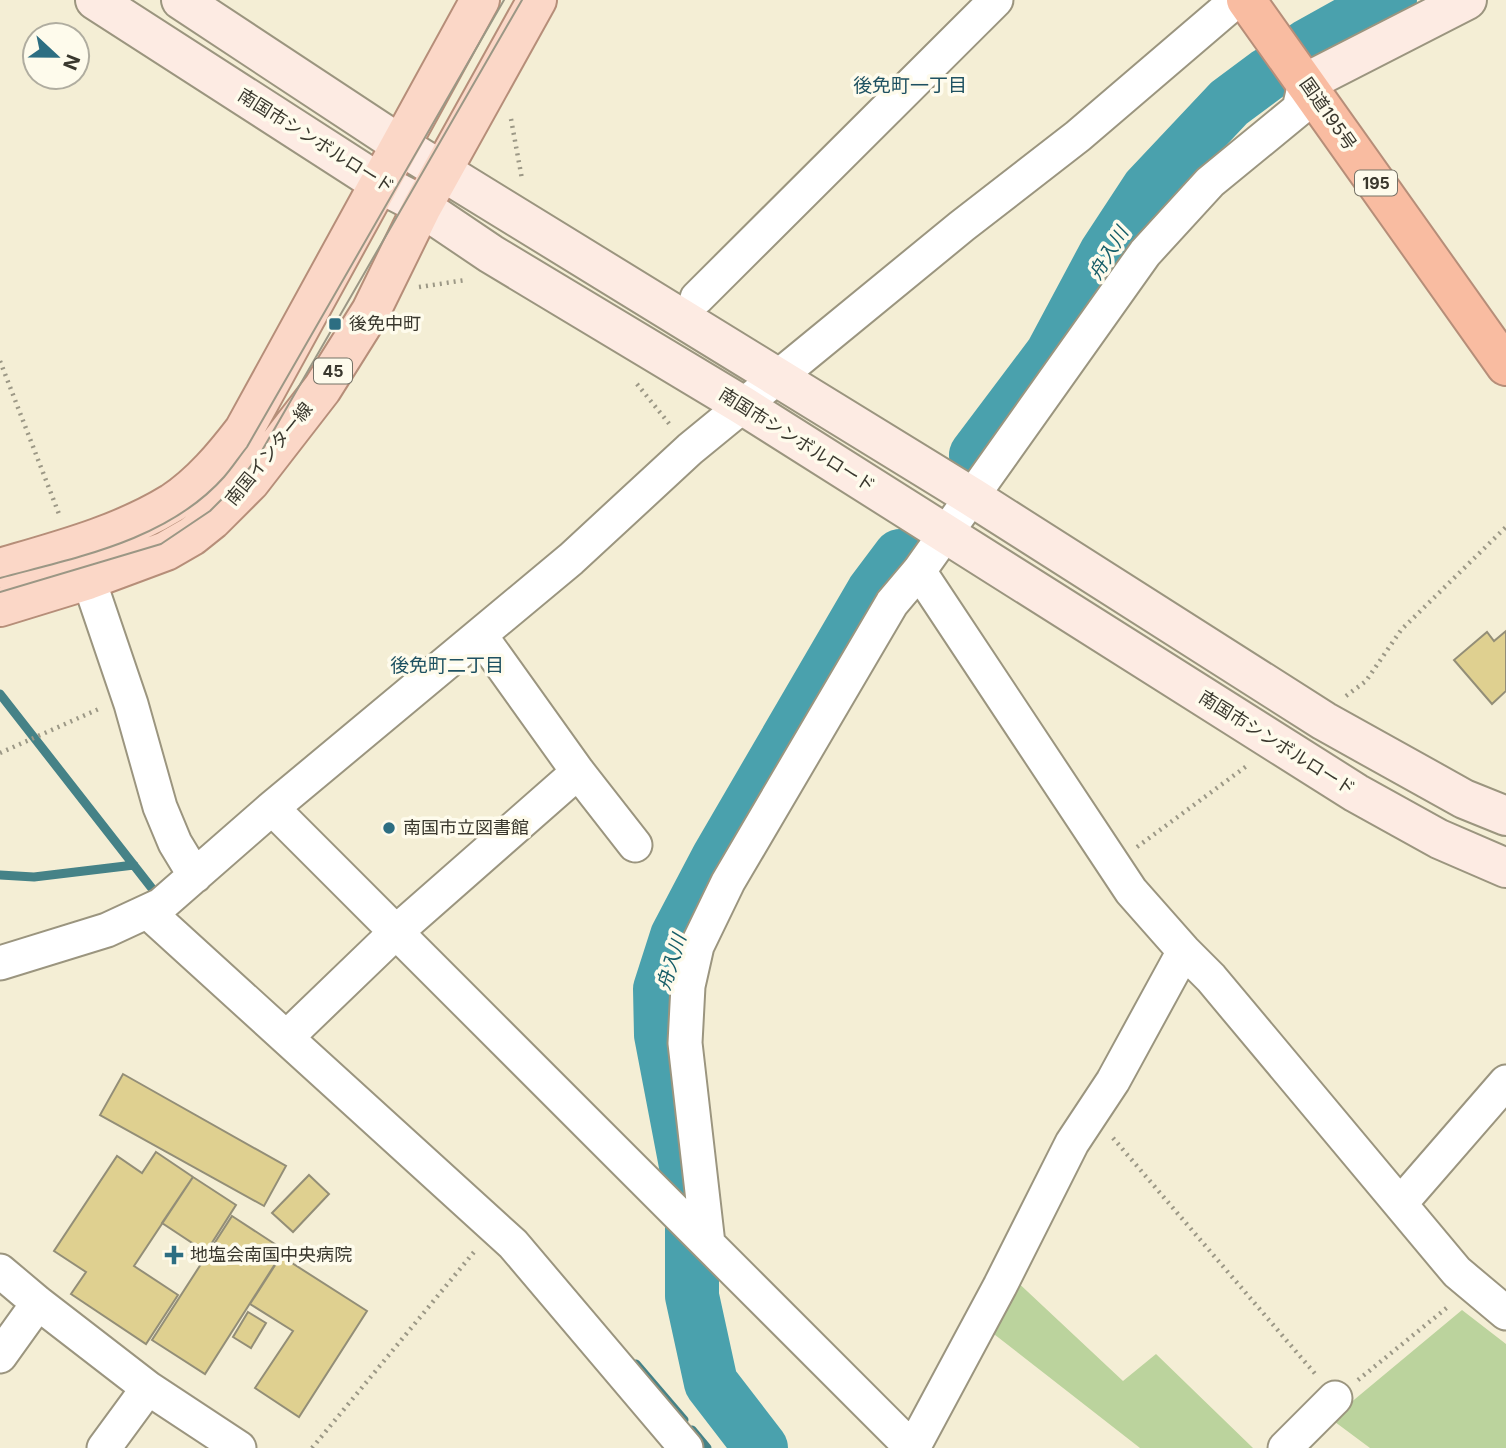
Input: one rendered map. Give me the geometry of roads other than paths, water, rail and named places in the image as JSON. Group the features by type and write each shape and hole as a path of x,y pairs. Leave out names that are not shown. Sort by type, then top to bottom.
{"highway":[{"name":"国道195号","path":"1246,0 1506,366"}],"main road":[{"name":"南国インター線","path":"0,607 173,502 208,472 244,430 480,0"},
{"name":"南国インター線","path":"0,568 79,558 140,562 192,536 234,499 322,389 371,311 422,207 537,0"}],"street":[{"name":"南国市シンボルロード","path":"96,0 379,183 422,207 491,254 742,405 1356,793 1439,839 1506,868"},
{"path":"181,0 442,171 972,497 1324,721 1464,799 1506,816"},
{"path":"697,298 996,0"},
{"path":"0,963 69,943 161,905 272,808 571,559 690,449 742,405 962,226 1078,136 1237,0"},
{"path":"705,1240 685,1044 688,986 697,946 727,882 892,603 919,572 1145,253 1210,182 1299,109 1306,83 1467,0"},
{"path":"79,558 128,697 160,807 175,843 195,876"},
{"path":"919,572 1131,891 1211,978 1457,1272 1506,1312"},
{"path":"480,635 578,772 635,845"},
{"path":"287,1037 396,932 578,772"},
{"path":"272,808 912,1448 1000,1286 1072,1143 1113,1081 1184,951"},
{"path":"148,912 513,1244 686,1448"},
{"path":"1400,1204 1506,1082"},
{"path":"0,1271 148,1388 239,1448"},
{"path":"0,1356 38,1303"},
{"path":"104,1448 148,1388"},
{"path":"1285,1448 1335,1398"}],"waterway":[{"name":"舟入川","path":"1307,46 1390,0"},
{"name":"舟入川","path":"976,455 1052,354 1106,253 1148,189 1229,103 1268,74"},
{"name":"舟入川","path":"761,1448 711,1383 692,1296 692,1197 661,1035 660,989 677,936 718,858 873,592 900,556"},
{"path":"0,694 154,891"},
{"path":"0,875 34,877 134,865"},
{"path":"636,1364 684,1420"},
{"path":"692,1430 707,1448"}],"tram line":[{"path":"0,578 90,553 149,531 201,499 224,477 247,447 504,0"},
{"path":"0,592 161,544 210,511 237,484 260,454 522,0"}],"place":[{"name":"後免中町","path":"335,324"},
{"name":"南国市立図書館","path":"389,828"},
{"name":"地塩会南国中央病院","path":"174,1255"}],"district":[{"name":"後免町一丁目","path":"910,85"},
{"name":"後免町二丁目","path":"447,665"}]}
